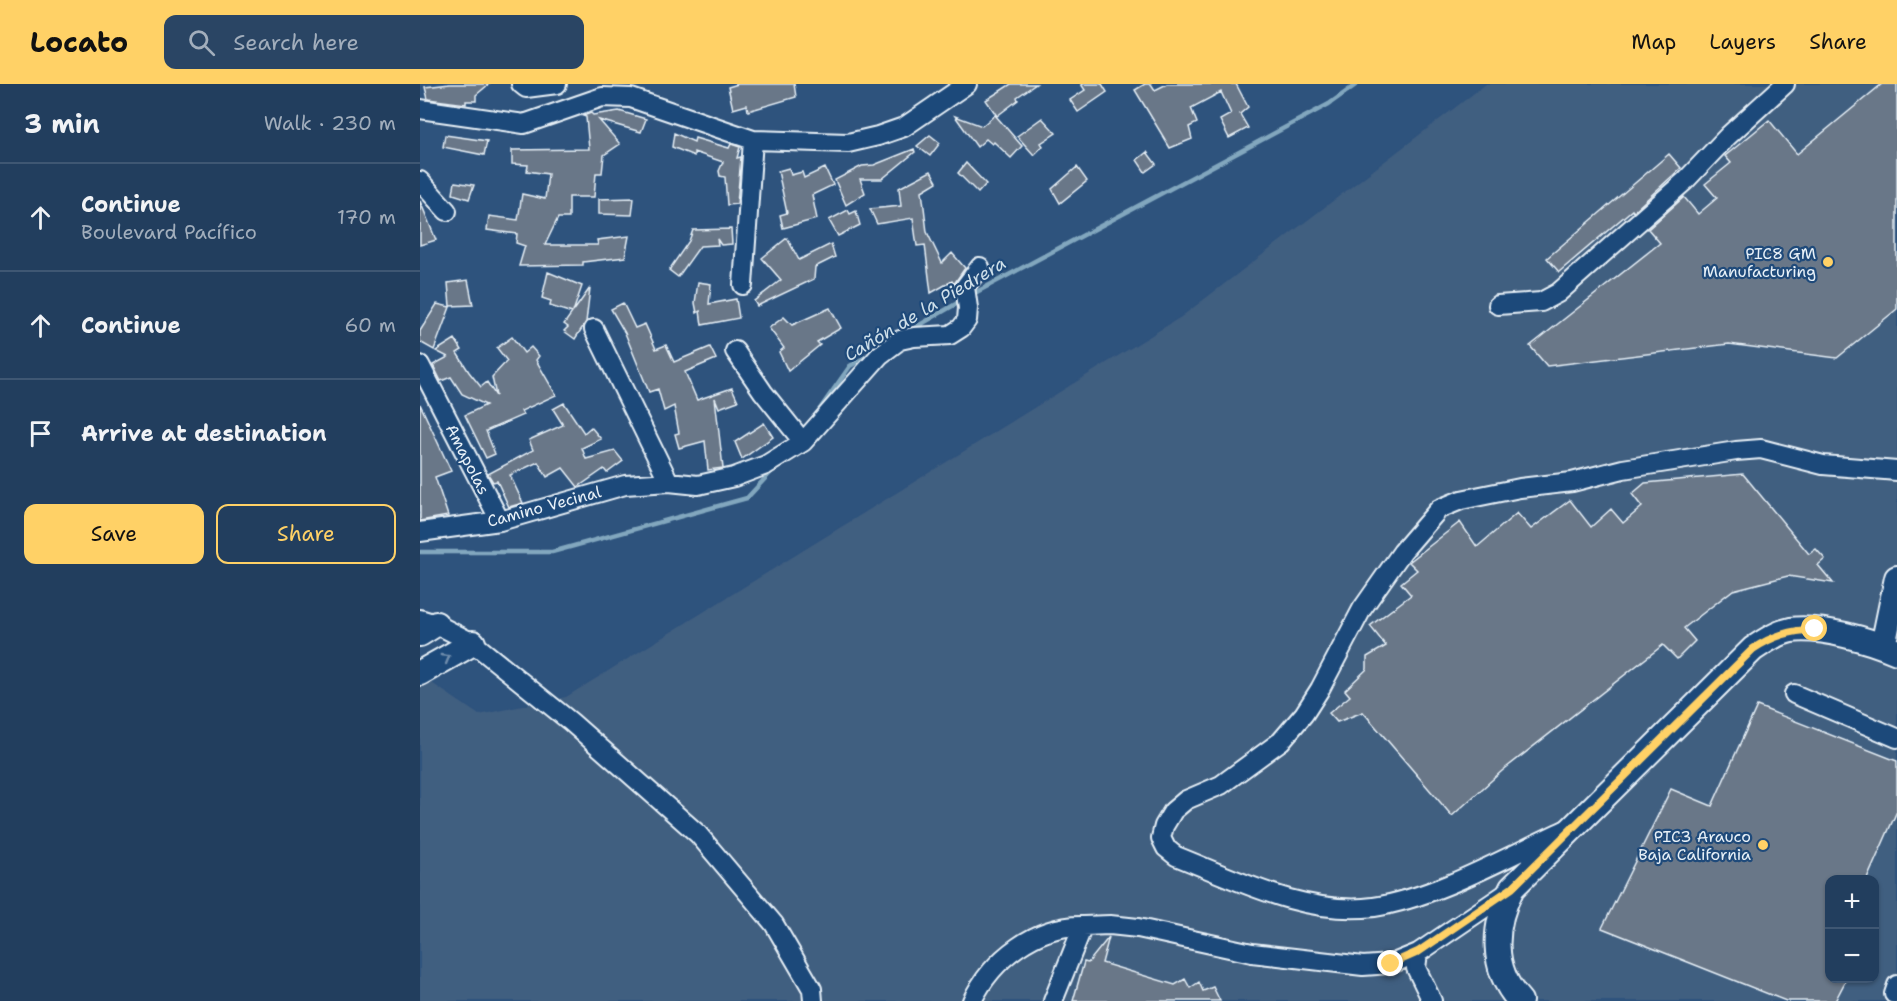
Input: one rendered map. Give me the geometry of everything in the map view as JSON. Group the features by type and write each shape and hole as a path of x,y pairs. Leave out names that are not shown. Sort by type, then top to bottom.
{"main road":[{"path":"1520,1001 1510,991 1502,975 1497,954 1498,927 1503,906 1512,888 1753,649 1770,638 1790,631 1815,629 1890,649 1897,578"},
{"path":"420,673 473,643"}],"street":[{"path":"520,84 526,88 553,86"},
{"path":"420,109 524,124 602,97 631,98 753,140 848,143 904,127 967,84"},
{"path":"1498,305 1541,302 1558,293 1685,181 1728,136 1785,84"},
{"path":"743,285 753,140"},
{"path":"420,181 447,211"},
{"name":"Camino Vecinal","path":"420,532 500,521 625,485 669,482 698,485 734,477 766,465 803,442 880,355 900,340 914,336 950,335 961,328 967,320 965,287 980,267"},
{"path":"594,329 669,482"},
{"path":"735,351 763,392 803,442"},
{"name":"Amapolas","path":"420,365 500,521"},
{"path":"1575,825 1412,899 1372,908 1323,906 1273,894 1176,856 1166,848 1161,838 1164,826 1173,811 1186,800 1221,785 1281,741 1304,714 1362,609 1402,552 1439,509 1461,500 1520,488 1572,482 1623,469 1753,449 1761,449 1822,465 1897,471"},
{"path":"425,626 473,643 571,722 698,834 774,924 812,989 813,1001"},
{"path":"1794,694 1897,738"},
{"path":"972,1001 991,971 1014,950 1053,928 1121,926 1252,953 1363,966 1391,964 1418,952 1512,888"},
{"path":"1053,1001 1083,926"},
{"path":"1418,952 1416,968 1432,1001"}],"shaded area":[{"path":"1486,84 1897,84 1897,1001 420,1001 420,675 479,715 566,697 1181,317"}],"building":[{"path":"450,84 489,84 476,95 476,101 466,101 466,104 428,99 425,87"},
{"path":"738,84 794,84 796,97 748,111 747,105 733,109 728,87"},
{"path":"1011,84 1036,84 1017,97 1018,100 997,116 986,100"},
{"path":"1081,84 1102,84 1107,92 1078,112 1070,100 1085,90"},
{"path":"1145,84 1151,84 1155,90 1167,84 1236,84 1248,107 1240,114 1248,128 1229,138 1220,120 1231,114 1221,92 1191,108 1197,123 1189,127 1192,139 1170,148 1135,90"},
{"path":"1882,84 1897,84 1897,309 1837,358 1729,344 1547,366 1530,346 1660,243 1648,229 1684,197 1698,214 1717,198 1705,184 1731,163 1725,156 1769,120 1797,154"},
{"path":"619,111 646,119 641,132 599,120 620,144 604,155 602,173 596,173 594,197 569,197 569,218 558,218 545,245 598,245 597,240 629,236 625,257 583,262 583,265 519,266 525,246 516,243 517,234 487,230 489,216 518,220 522,194 545,199 548,174 527,171 528,165 512,164 512,150 589,149 586,117 583,116 591,113 593,115"},
{"path":"995,115 1022,146 1011,158 994,142 992,144 986,139 977,147 955,116 982,126"},
{"path":"1042,118 1056,133 1041,143 1043,146 1034,155 1017,136"},
{"path":"674,133 694,142 695,138 729,148 731,144 740,147 737,158 741,157 737,204 727,205 725,177 720,176 719,171 723,162 694,152 694,156 672,147"},
{"path":"445,135 487,141 484,155 443,147"},
{"path":"930,135 940,143 930,156 917,146"},
{"path":"914,149 915,152 882,179 860,179 865,193 846,205 835,180 862,166 874,165"},
{"path":"1147,152 1156,164 1145,172 1137,160"},
{"path":"1669,154 1681,168 1633,212 1632,210 1559,272 1547,258"},
{"path":"966,163 986,184 978,193 958,173"},
{"path":"1077,167 1087,181 1060,203 1052,189"},
{"path":"789,168 791,175 802,172 804,178 825,168 833,185 812,195 817,219 783,228 780,215 787,213 778,171"},
{"path":"931,171 937,182 922,191 927,232 942,263 952,253 965,268 954,284 952,281 931,293 925,245 917,246 913,218 877,224 870,209 901,206 899,188"},
{"path":"455,182 474,185 469,199 453,194"},
{"path":"634,198 632,215 599,214 599,199"},
{"path":"420,201 436,240 420,245"},
{"path":"848,210 850,214 856,211 860,225 838,236 829,220"},
{"path":"731,229 732,244 721,245 717,239 718,245 700,246 678,277 669,270 689,241 693,230"},
{"path":"787,238 799,260 831,244 835,257 815,267 814,279 757,306 754,301 781,280 762,258"},
{"path":"548,272 582,286 573,312 590,288 586,322 575,339 564,331 568,327 564,324 572,313 550,306 551,301 542,298"},
{"path":"468,280 473,305 450,306 448,283"},
{"path":"698,282 711,284 709,304 736,299 739,318 702,325 700,311 697,313 695,303"},
{"path":"623,303 635,328 645,324 656,349 666,345 674,362 710,347 716,359 685,372 697,400 732,388 738,401 719,408 715,398 723,468 708,470 705,441 679,448 675,434 679,433 674,406 664,411 658,389 649,392 625,333 611,309"},
{"path":"437,304 450,307 434,350 420,342 420,331"},
{"path":"830,308 841,328 817,342 820,345 788,371 779,352 784,348 769,328 784,317 792,325"},
{"path":"512,337 524,353 531,347 539,356 536,360 556,395 521,411 523,415 486,431 495,454 486,458 465,415 486,405 462,394 451,377 441,381 433,365 448,357 436,351 455,339 462,350 457,353 469,372 481,387 487,382 496,396 492,377 507,361 497,348"},
{"path":"564,403 584,433 591,427 601,439 582,448 586,459 615,451 623,461 607,473 604,469 578,487 563,468 547,477 538,462 510,475 523,503 509,507 497,481 493,482 488,474 533,450 529,440 563,425 553,409"},
{"path":"420,404 451,471 435,477 448,516 420,521"},
{"path":"764,423 773,437 742,459 735,442"},
{"path":"1743,474 1809,554 1816,549 1825,559 1818,565 1833,583 1788,576 1733,590 1684,628 1695,641 1677,659 1663,645 1502,771 1452,816 1363,712 1337,722 1329,713 1350,696 1345,690 1367,669 1367,657 1386,646 1370,626 1411,595 1401,583 1417,570 1409,562 1460,522 1477,547 1517,513 1531,529 1570,500 1591,527 1611,509 1623,523 1642,507 1632,494 1645,483"},
{"name":"PIC3 Arauco Baja California","path":"1757,706 1897,761 1897,811 1869,875 1825,875 1825,983 1844,983 1835,1001 1786,1001 1602,928 1671,789 1712,806"},
{"path":"1109,937 1102,963 1175,985 1185,979 1190,988 1199,982 1203,991 1213,987 1220,1001 1073,1001 1084,962 1088,963"}],"waterway":[{"name":"Cañón de la Piedrera","path":"971,295 1329,104 1357,84"},
{"name":"Cañón de la Piedrera","path":"911,330 961,301"},
{"name":"Cañón de la Piedrera","path":"815,416 850,366 871,354"},
{"name":"Cañón de la Piedrera","path":"420,552 552,552 747,498 773,470"}],"place":[{"name":"PIC8 GM Manufacturing","path":"1828,262"},
{"name":"PIC3 Arauco Baja California","path":"1763,845"}],"route":[{"path":"1391,964 1418,952 1467,921 1512,888 1753,649 1770,638 1790,631 1815,629"}]}
